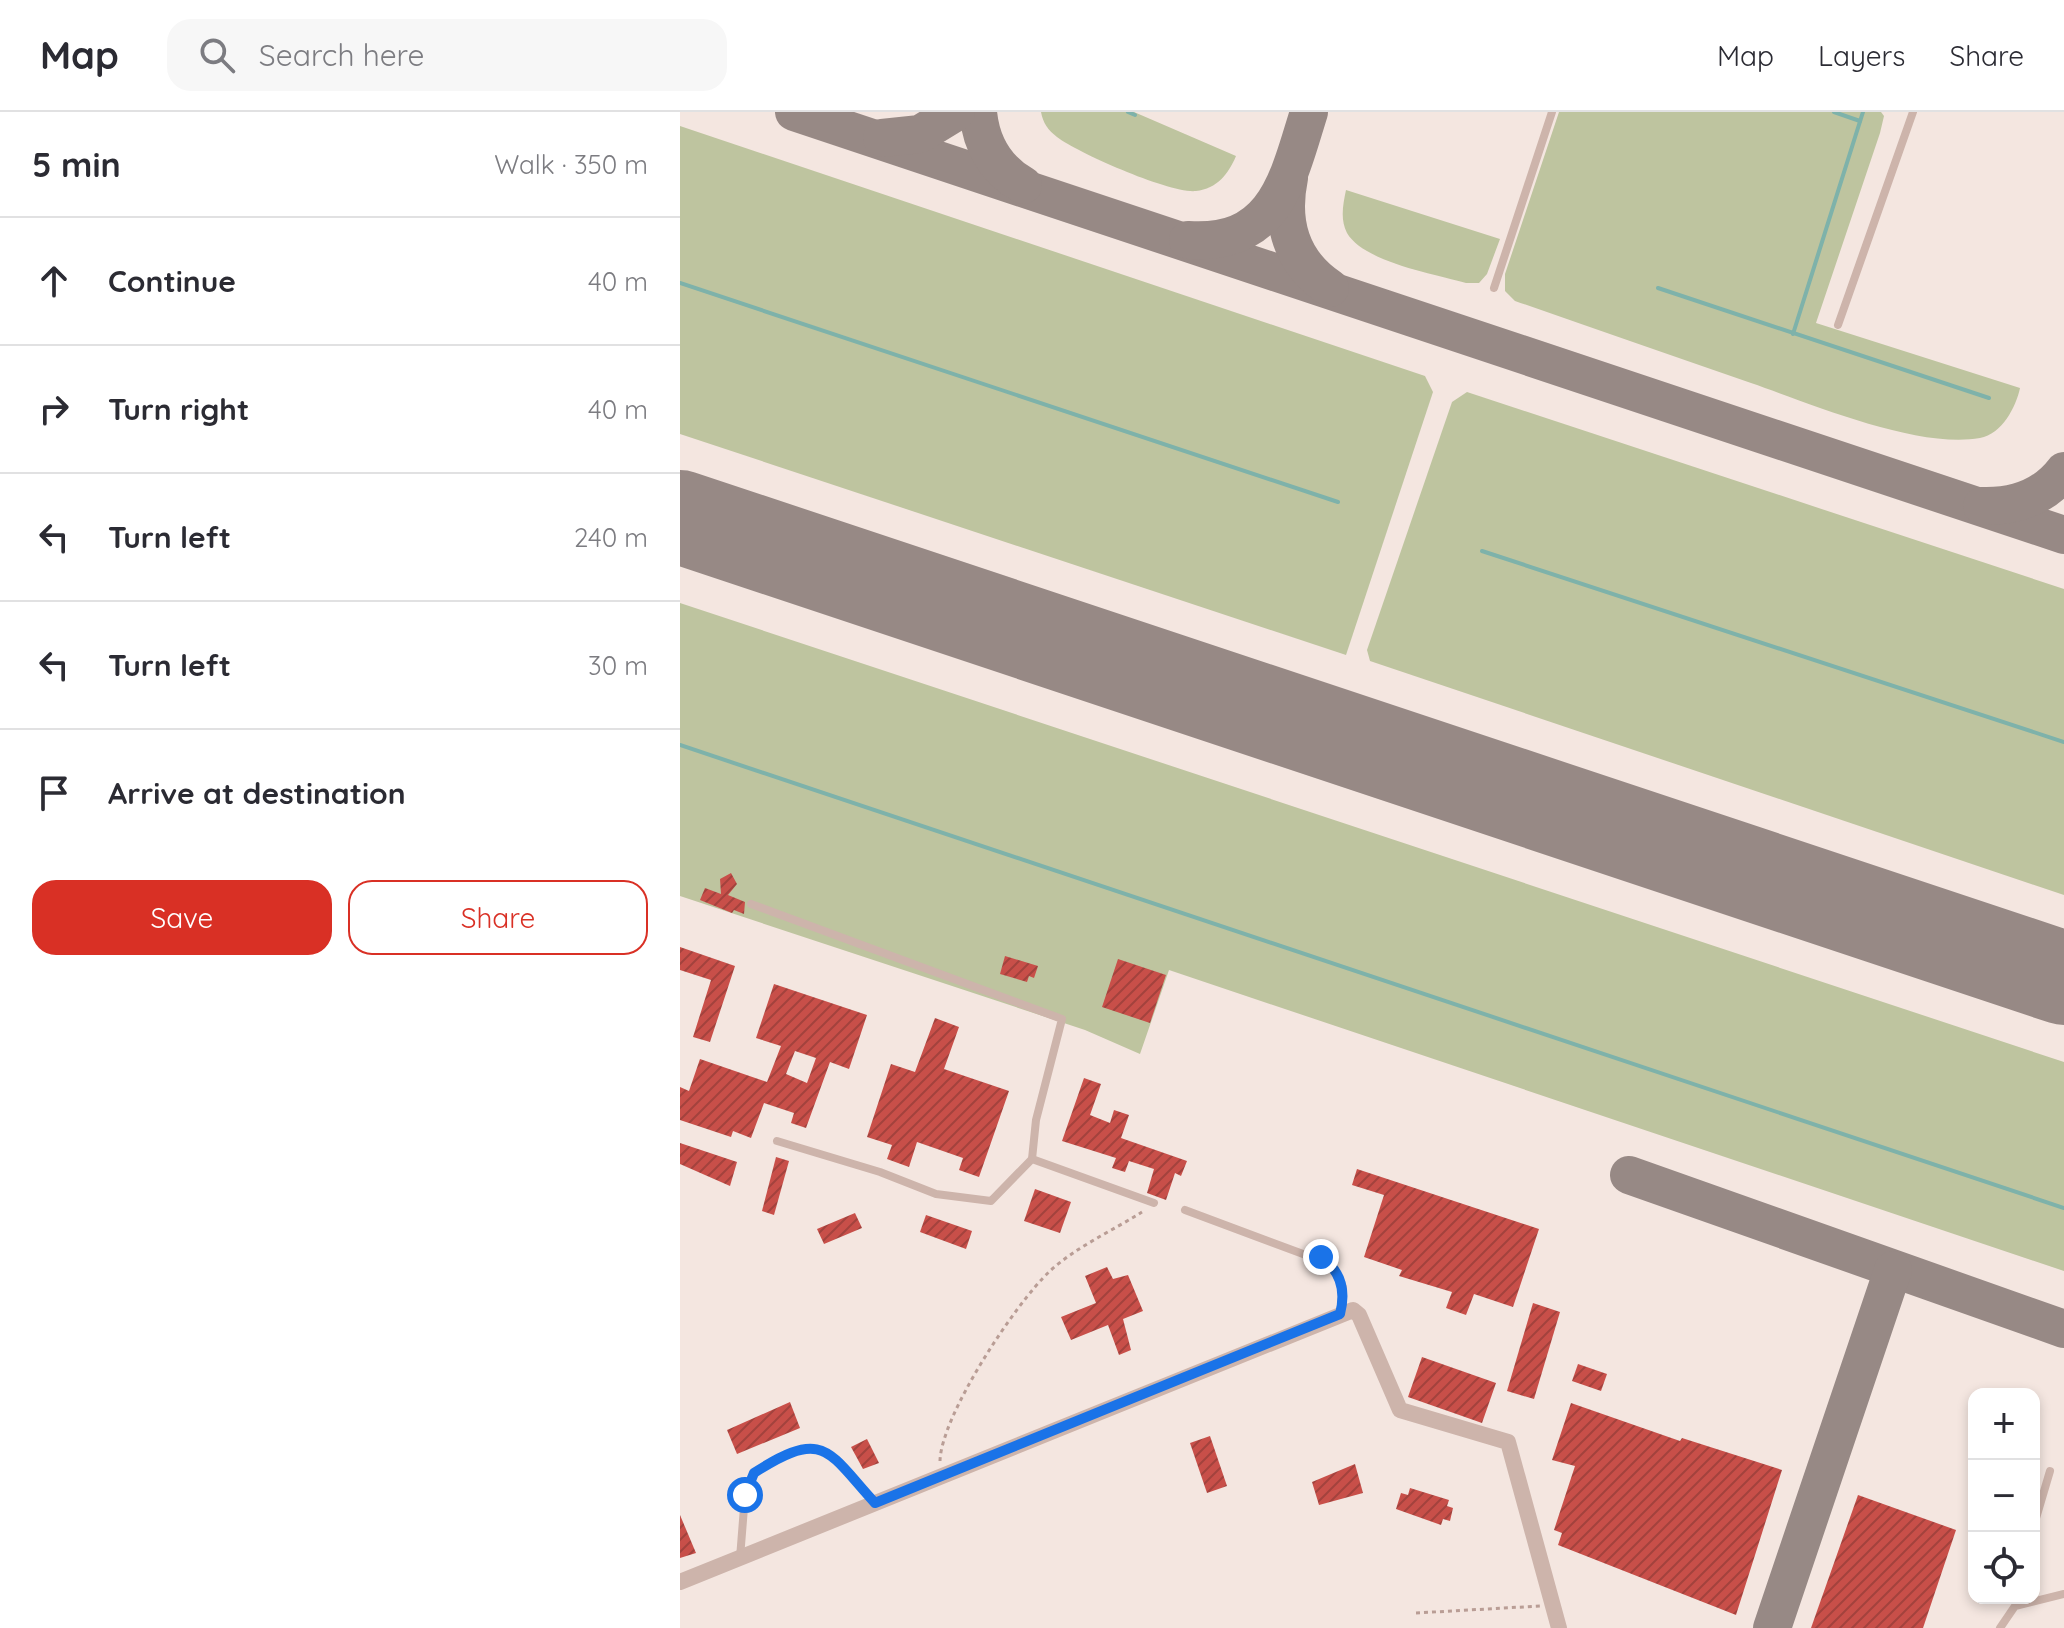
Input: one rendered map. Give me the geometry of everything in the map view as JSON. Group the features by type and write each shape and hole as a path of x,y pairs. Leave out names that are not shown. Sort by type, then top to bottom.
{"street":[{"path":"680,1582 1353,1310 1359,1315 1400,1410 1508,1442 1559,1628"}],"lane":[{"path":"1494,288 1552,112"},
{"path":"1838,325 1913,112"},
{"path":"751,904 1062,1019 1036,1120 1032,1159 991,1201 936,1194 880,1172 777,1141"},
{"path":"1032,1159 1154,1203"},
{"path":"1185,1210 1321,1257 1330,1264 1343,1287 1340,1314"},
{"path":"740,1558 745,1495 754,1473 808,1447 821,1449 840,1461 875,1503"},
{"path":"2040,1505 2050,1471"},
{"path":"2040,1598 2064,1594"},
{"path":"2000,1628 2014,1604"}],"path":[{"path":"940,1477 940,1446 954,1412 1021,1304 1051,1270 1154,1203"},
{"path":"1416,1613 1544,1606"}],"green space":[{"path":"1041,112 1134,112 1236,156 1216,184 1203,190 1184,190 1125,171 1068,144 1049,129"},
{"path":"1559,112 1881,112 1884,116 1880,133 1816,323 2020,388 2007,419 1995,431 1980,438 1955,440 1896,431 1834,413 1515,301 1505,291 1505,274"},
{"path":"680,126 1425,376 1433,392 1346,655 680,434"},
{"path":"1346,190 1500,239 1487,274 1479,283 1466,283 1401,266 1368,252 1356,243 1345,228 1343,212"},
{"path":"1467,392 2064,589 2064,895 1370,661 1367,650 1452,402"},
{"path":"680,603 2064,1062 2064,1271 1169,970 1140,1054 1085,1030 680,896"}],"building":[{"path":"731,873 737,884 728,895 745,902 744,914 734,910 732,913 700,900 705,888 721,894 720,879"},
{"path":"680,947 735,966 710,1042 693,1037 711,980 680,970"},
{"path":"1005,956 1038,966 1034,978 1029,976 1027,982 1000,974"},
{"path":"1118,959 1166,975 1150,1023 1102,1007"},
{"path":"774,984 867,1015 849,1069 830,1062 806,1128 791,1123 794,1113 764,1103 751,1138 733,1131 731,1137 680,1120 680,1087 689,1091 700,1059 767,1082 781,1046 756,1038","holes":["795,1051 816,1058 807,1083 786,1074"]},
{"path":"935,1018 959,1027 944,1069 1009,1091 979,1177 959,1170 963,1158 917,1142 909,1167 887,1159 892,1145 867,1137 891,1064 915,1072"},
{"path":"1084,1078 1101,1084 1090,1115 1110,1123 1114,1110 1129,1115 1121,1138 1187,1161 1181,1176 1175,1173 1166,1200 1147,1193 1154,1169 1129,1161 1125,1172 1112,1168 1116,1158 1062,1141"},
{"path":"680,1143 737,1162 730,1186 680,1164"},
{"path":"776,1157 789,1161 774,1215 762,1211"},
{"path":"1357,1169 1539,1229 1513,1307 1474,1294 1466,1315 1446,1308 1452,1292 1399,1276 1402,1270 1364,1257 1384,1195 1352,1185"},
{"path":"1035,1189 1071,1202 1060,1233 1024,1221"},
{"path":"855,1213 862,1228 824,1244 817,1229"},
{"path":"926,1215 972,1231 966,1249 920,1232"},
{"path":"1107,1267 1113,1279 1128,1275 1143,1311 1123,1319 1131,1350 1119,1355 1108,1325 1071,1340 1061,1317 1096,1303 1085,1276"},
{"path":"1533,1303 1560,1312 1534,1399 1507,1391"},
{"path":"1422,1357 1496,1383 1482,1423 1408,1397"},
{"path":"1578,1364 1607,1374 1601,1391 1572,1381"},
{"path":"790,1402 800,1428 737,1454 727,1430"},
{"path":"1571,1403 1680,1441 1682,1438 1782,1470 1736,1615 1558,1545 1562,1533 1554,1530 1575,1466 1552,1460"},
{"path":"1210,1436 1227,1486 1207,1493 1190,1443"},
{"path":"867,1439 879,1463 863,1469 851,1447"},
{"path":"1355,1464 1363,1493 1319,1505 1312,1482"},
{"path":"1410,1488 1449,1500 1447,1506 1453,1508 1450,1521 1443,1519 1441,1525 1396,1509 1401,1493 1408,1495"},
{"path":"1858,1495 1956,1530 1923,1628 1811,1628"},
{"path":"680,1515 696,1553 680,1558"}],"waterway":[{"path":"1128,112 1135,115"},
{"path":"1834,112 1860,121"},
{"path":"1793,334 1863,112"},
{"path":"680,283 1338,502"},
{"path":"1658,288 1989,398"},
{"path":"1482,551 2064,742"},
{"path":"680,745 2064,1208"}],"taxiway":[{"path":"794,112 2064,535"},
{"path":"882,138 920,134 956,112"},
{"path":"978,112 982,135 991,154 1013,179 1023,185"},
{"path":"1188,240 1218,239 1241,232 1259,220 1285,184 1309,112"},
{"path":"1289,178 1286,210 1292,240 1306,266 1330,288"},
{"path":"1982,506 2006,505 2028,499 2047,488 2064,471"},
{"path":"1629,1175 2064,1329"},
{"path":"1772,1628 1893,1270"}],"runway":[{"path":"680,517 2064,978"}],"route":[{"path":"745,1495 754,1473 808,1447 821,1449 840,1461 875,1503 1340,1314 1343,1287 1330,1264 1321,1257"}]}
